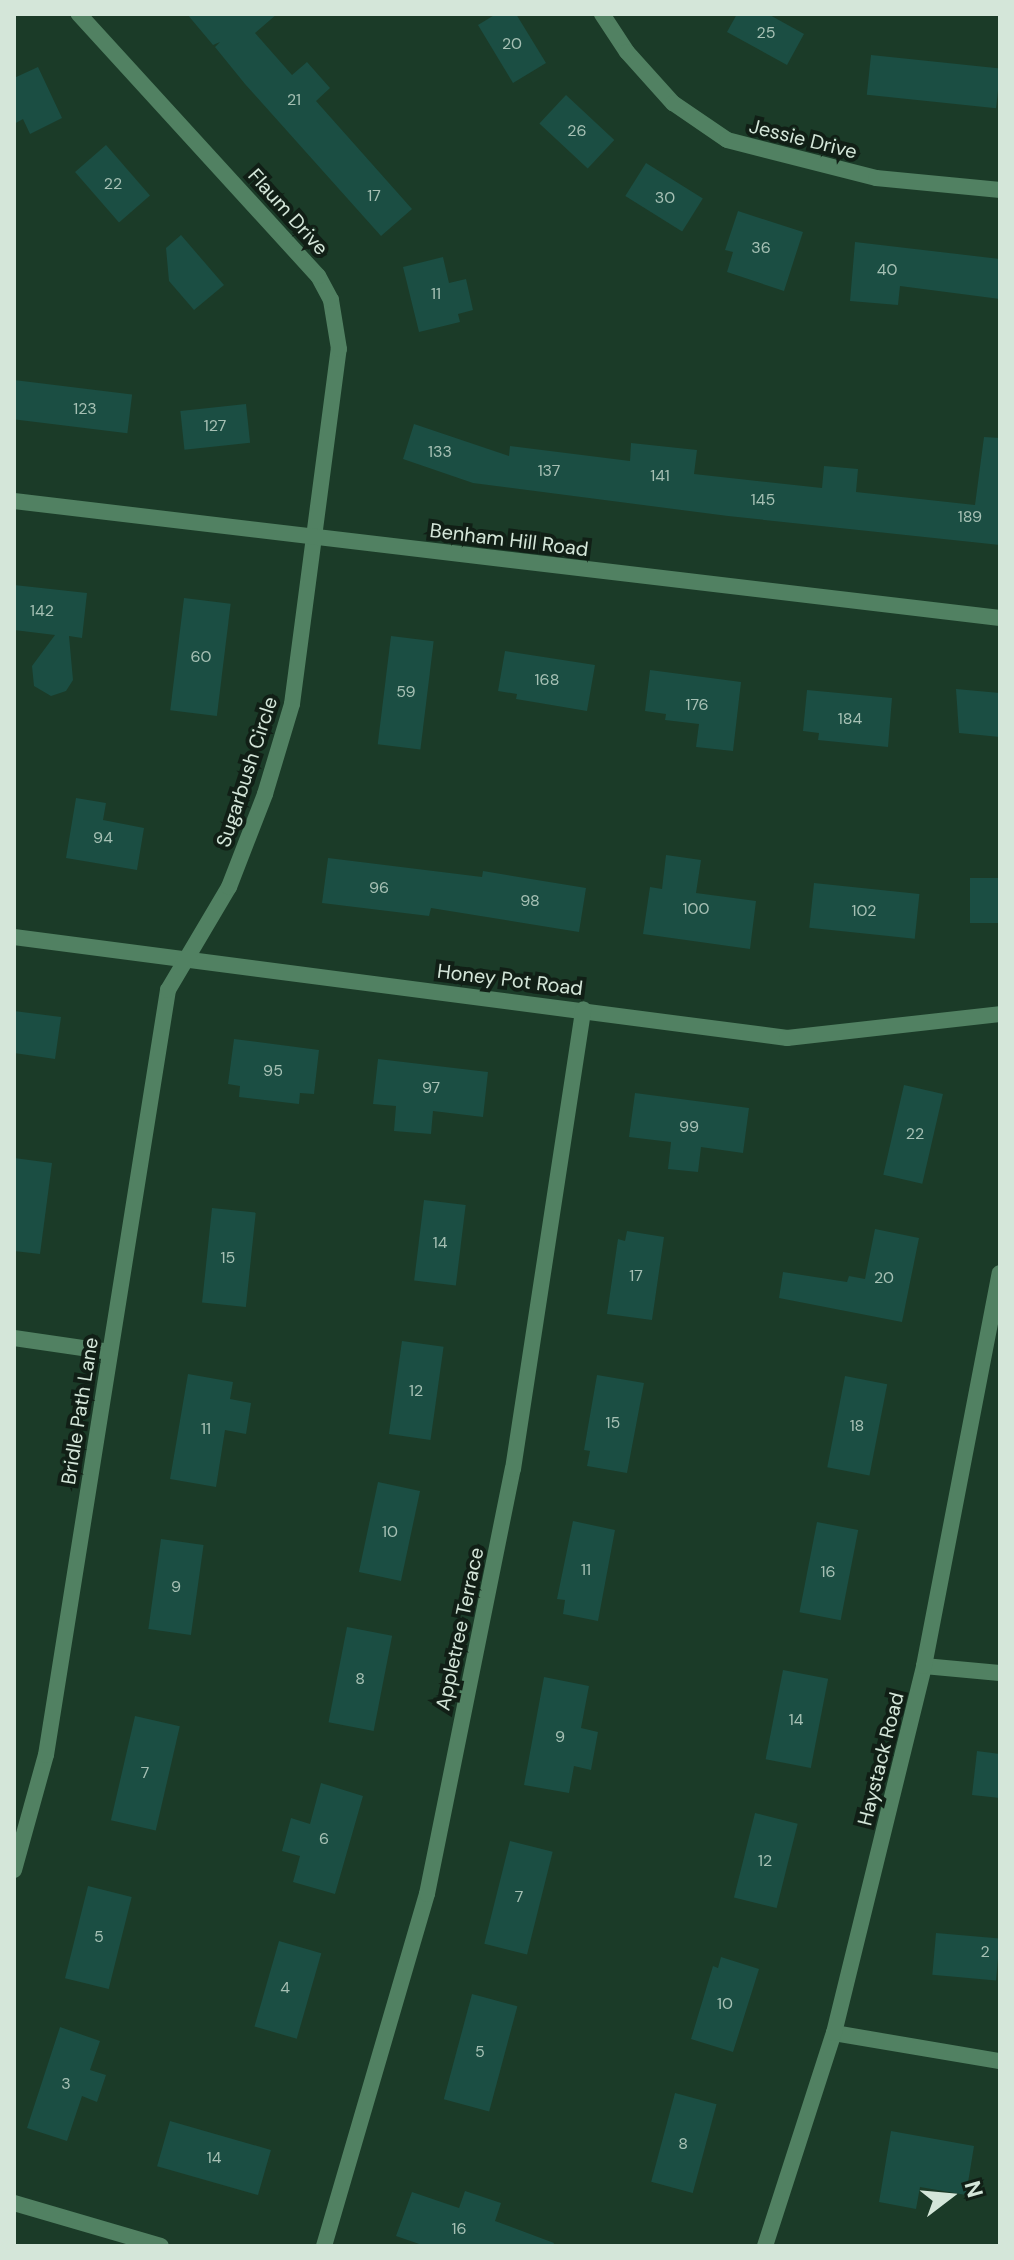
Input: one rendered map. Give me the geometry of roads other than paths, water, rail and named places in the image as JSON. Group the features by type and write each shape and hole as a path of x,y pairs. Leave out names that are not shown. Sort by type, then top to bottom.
{"street":[{"name":"Flaum Drive","path":"79,14 302,255 331,300 339,349 316,537"},
{"name":"Jessie Drive","path":"602,14 627,52 673,103 727,140 876,178 1000,190"},
{"name":"Benham Hill Road","path":"14,501 1000,618"},
{"name":"Sugarbush Circle","path":"185,960 229,887 265,794 292,704 316,537"},
{"name":"Honey Pot Road","path":"14,937 787,1038 1000,1014"},
{"name":"Bridle Path Lane","path":"14,1870 46,1755 168,990 185,960"},
{"name":"Appletree Terrace","path":"324,2246 427,1894 513,1469 583,1009"},
{"name":"Haystack Road","path":"765,2246 834,2033 924,1666 1000,1273"},
{"path":"14,1338 110,1352"},
{"path":"924,1666 1000,1673"},
{"path":"834,2033 1000,2061"},
{"path":"14,2203 161,2246"}]}
